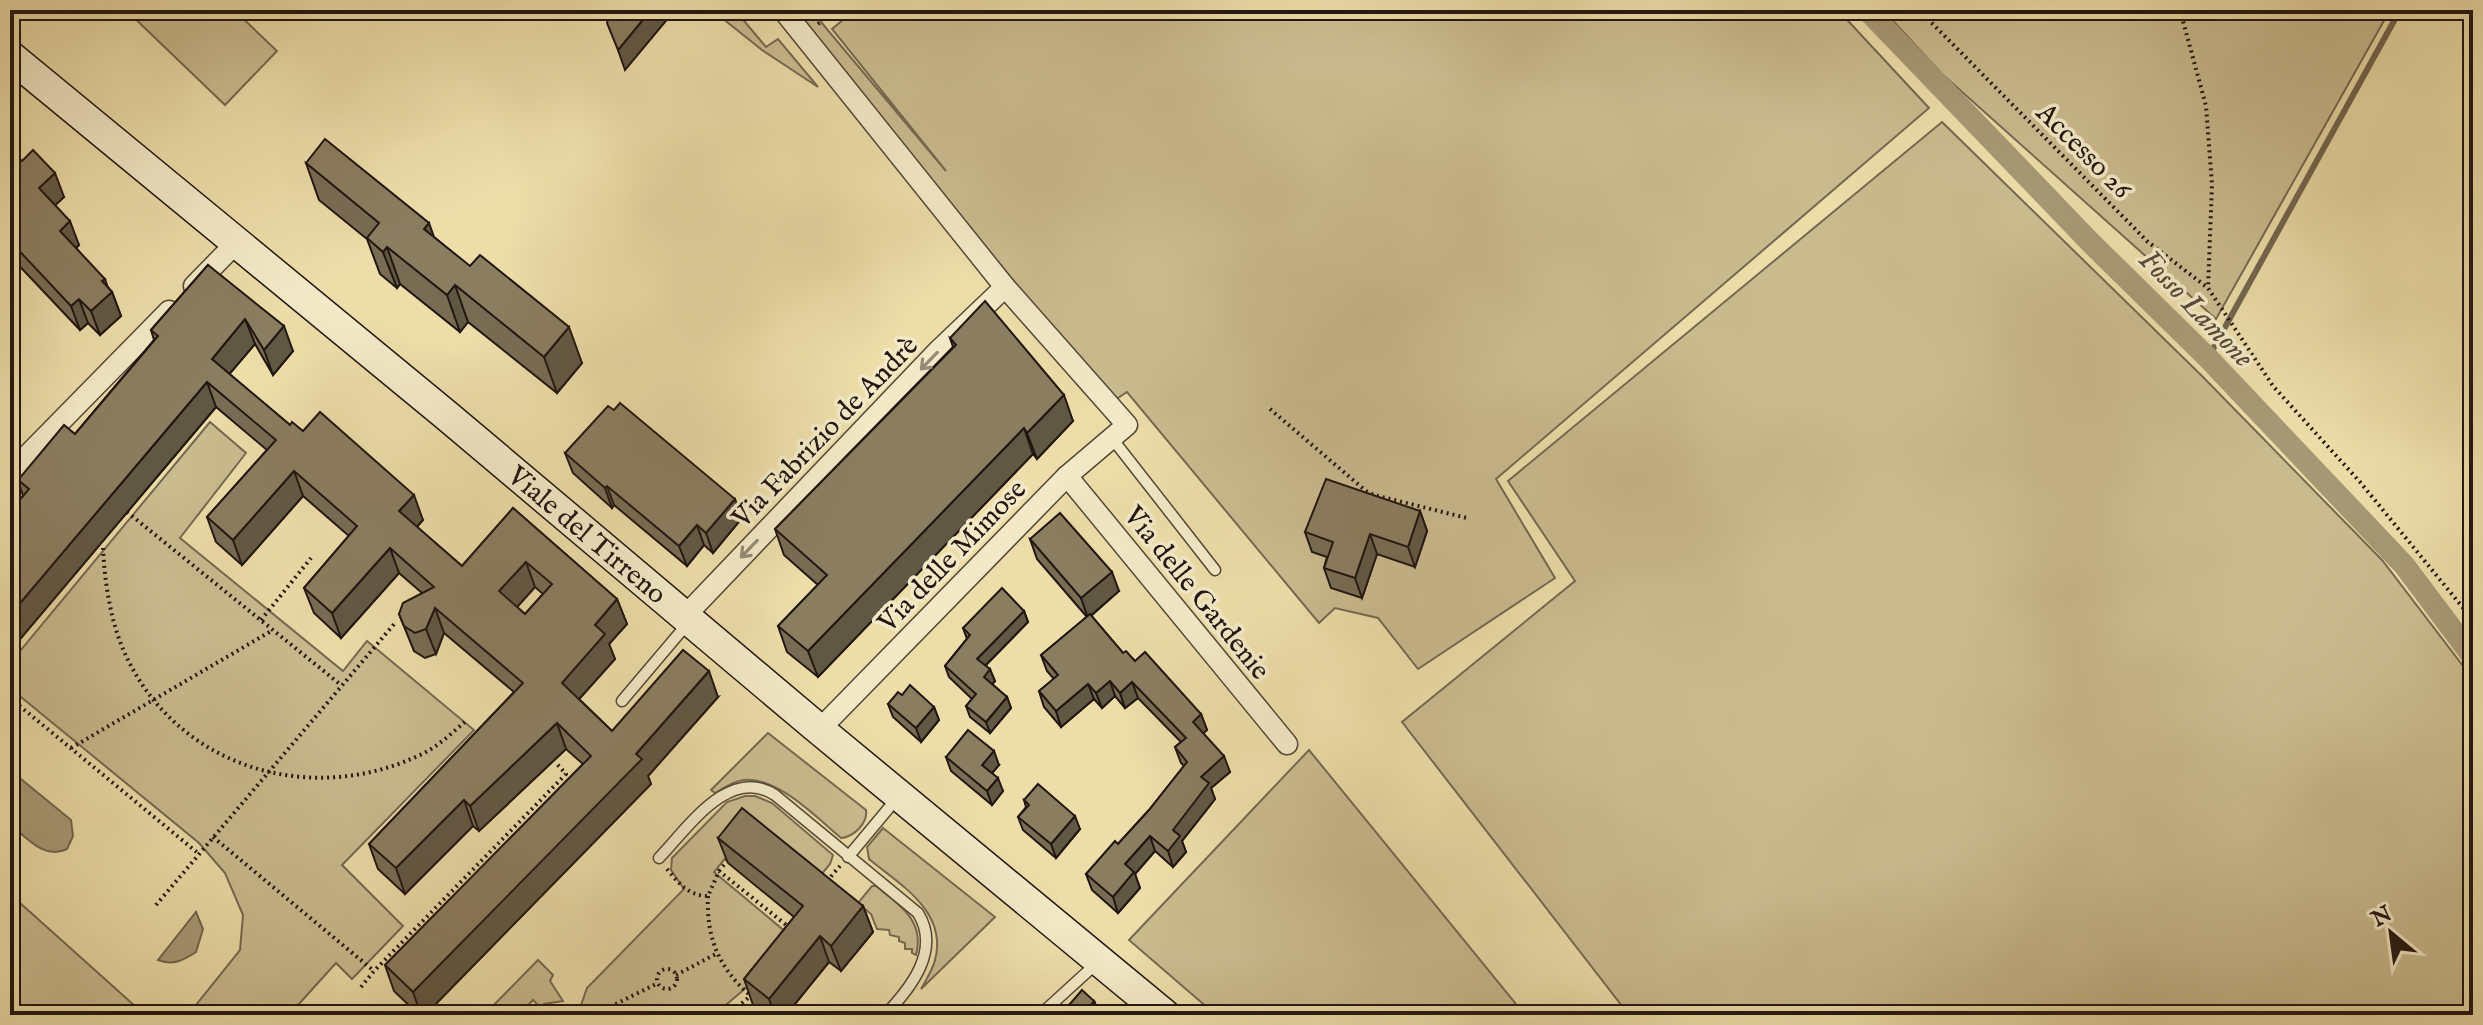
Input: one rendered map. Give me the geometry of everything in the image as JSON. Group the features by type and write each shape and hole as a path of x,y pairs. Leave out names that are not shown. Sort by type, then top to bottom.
{"main road":[{"name":"Viale del Tirreno","path":"10,56 1165,1015"}],"street":[{"path":"783,10 1119,431"},
{"path":"10,473 236,243"},
{"name":"Via Fabrizio de Andrè","path":"688,618 939,350 1005,287"},
{"name":"Via delle Mimose","path":"820,729 1067,476 1119,431"},
{"name":"Via delle Gardenie","path":"1067,476 1287,744"}],"lane":[{"path":"1119,431 1215,570"},
{"path":"622,701 688,618"},
{"path":"659,858 721,797 739,788 750,787 775,795 918,913 924,924 927,945 921,970 885,1015"},
{"path":"848,857 899,795"},
{"path":"1040,1015 1100,961"}],"path":[{"name":"Accesso 26","path":"1919,10 2148,242 2208,288 2273,386 2360,482 2473,620"},
{"path":"2180,10 2206,106 2212,184 2208,288"},
{"path":"1270,409 1374,495 1467,518"},
{"path":"1312,458 1320,451"},
{"path":"127,512 341,685"},
{"path":"103,548 107,585 118,635 127,659 155,699 187,733 233,761 269,772 309,779 350,778 426,752 467,720"},
{"path":"261,620 311,558"},
{"path":"156,905 395,623"},
{"path":"71,748 273,630"},
{"path":"10,698 199,854"},
{"path":"361,987 566,774 556,763"},
{"path":"213,837 374,971"},
{"path":"734,851 719,871 708,896 710,936 733,981 751,996"},
{"path":"820,888 848,857"},
{"path":"659,858 684,888 697,896 708,896"},
{"path":"719,871 799,935"},
{"path":"676,975 717,954"},
{"path":"663,970 670,970 676,975 673,987 663,988 658,983 657,977 663,970"},
{"path":"594,1015 658,983"},
{"path":"728,1015 761,984"}],"shaded area":[{"path":"126,10 234,10 277,51 225,105"},
{"path":"712,10 735,10 766,47 778,39 818,87 762,50"},
{"path":"789,10 811,10 946,171 832,29 855,10 1838,10 1929,108 1496,479 1555,578 1418,669 1378,618 1335,608 1319,623 1127,392 1118,398 1109,396"},
{"path":"1883,10 2390,10 2216,319 1942,74"},
{"path":"1942,122 2202,376 2382,560 2473,679 2473,1015 1629,1015 1402,722 1575,581 1508,481"},
{"path":"210,422 246,453 180,538 343,671 367,641 474,730 342,865 403,926 352,979 336,963 289,1015 188,1015 240,950 243,915 225,873 199,843 10,688 10,663"},
{"path":"768,733 866,810 865,820 859,828 841,838 783,791 757,781 736,782 715,793 711,790"},
{"path":"1309,750 1525,1015 1216,1015 1129,940"},
{"path":"10,770 71,820 73,836 67,849 59,852 43,850 10,824"},
{"path":"755,796 772,803 833,855 830,864 816,881 749,829 714,872 793,938 747,987 714,1015 550,1014 580,1008 587,988 684,889 671,870 672,858 727,802"},
{"path":"883,828 995,917 921,989 935,960 935,927 928,913 907,889 869,859 867,847"},
{"path":"872,886 902,907 914,923 918,943 916,955 912,949 905,949 905,943 899,941 899,937 890,935 889,930 877,929 871,914 858,903"},
{"path":"10,894 145,1015 10,1015"},
{"path":"196,912 203,929 196,952 178,961 158,960"},
{"path":"538,960 553,975 550,981 563,1001 544,1004 541,1008 533,1000 518,1015 484,1015"}],"building":[{"path":"611,10 651,10 618,50 607,23"},
{"path":"325,139 429,223 424,229 470,266 480,255 569,327 544,357 455,285 447,295 387,247 383,252 367,238 379,223 306,163"},
{"path":"33,150 55,173 39,188 70,221 60,231 105,279 102,281 112,292 91,311 79,299 71,306 10,241 10,158 14,153 22,161"},
{"path":"208,265 284,326 264,350 245,319 212,359 290,425 292,422 303,431 320,412 414,495 399,511 462,566 513,508 617,599 595,625 605,634 562,683 612,731 683,650 709,671 636,754 642,759 413,992 385,965 591,756 557,723 470,806 464,800 396,868 369,844 523,683 435,608 426,629 415,633 404,626 399,614 403,603 434,587 390,548 332,613 304,588 357,526 294,471 233,540 207,517 276,440 207,382 10,615 10,512 29,489 18,480 64,425 75,434 158,336 151,330","holes":["526,562 552,584 525,614 499,591"]},
{"path":"985,301 1064,395 1027,433 1024,428 808,651 778,626 827,575 775,529 956,345 950,338"},
{"path":"620,403 735,499 706,533 697,525 679,546 565,453 608,406 614,410"},
{"path":"1326,479 1420,511 1408,547 1370,534 1355,578 1324,568 1333,542 1305,532"},
{"path":"1060,513 1112,572 1081,598 1030,539"},
{"path":"1002,588 1024,611 977,659 990,669 984,677 1007,697 986,722 966,706 976,694 945,666 970,635 963,628"},
{"path":"1090,614 1123,653 1126,651 1135,661 1145,652 1201,714 1193,722 1224,756 1201,777 1209,783 1173,830 1180,836 1168,851 1150,836 1125,864 1134,872 1113,897 1086,874 1115,841 1118,844 1149,810 1187,762 1175,747 1186,738 1132,682 1120,693 1110,681 1096,693 1088,684 1056,711 1039,691 1058,675 1041,655"},
{"path":"910,685 934,707 916,728 888,704 898,692 902,695"},
{"path":"968,730 994,751 982,765 998,778 987,791 946,757"},
{"path":"1038,784 1075,816 1051,844 1018,817 1029,805 1024,800"},
{"path":"742,808 863,906 831,946 820,936 769,999 744,979 803,906 718,838"},
{"path":"1082,990 1094,1001 1083,1015 1070,1004"}],"waterway":[{"name":"Fosso Lamone","path":"1867,10 2091,243 2208,358 2404,565 2473,657"},
{"path":"2208,358 2400,10"}]}
